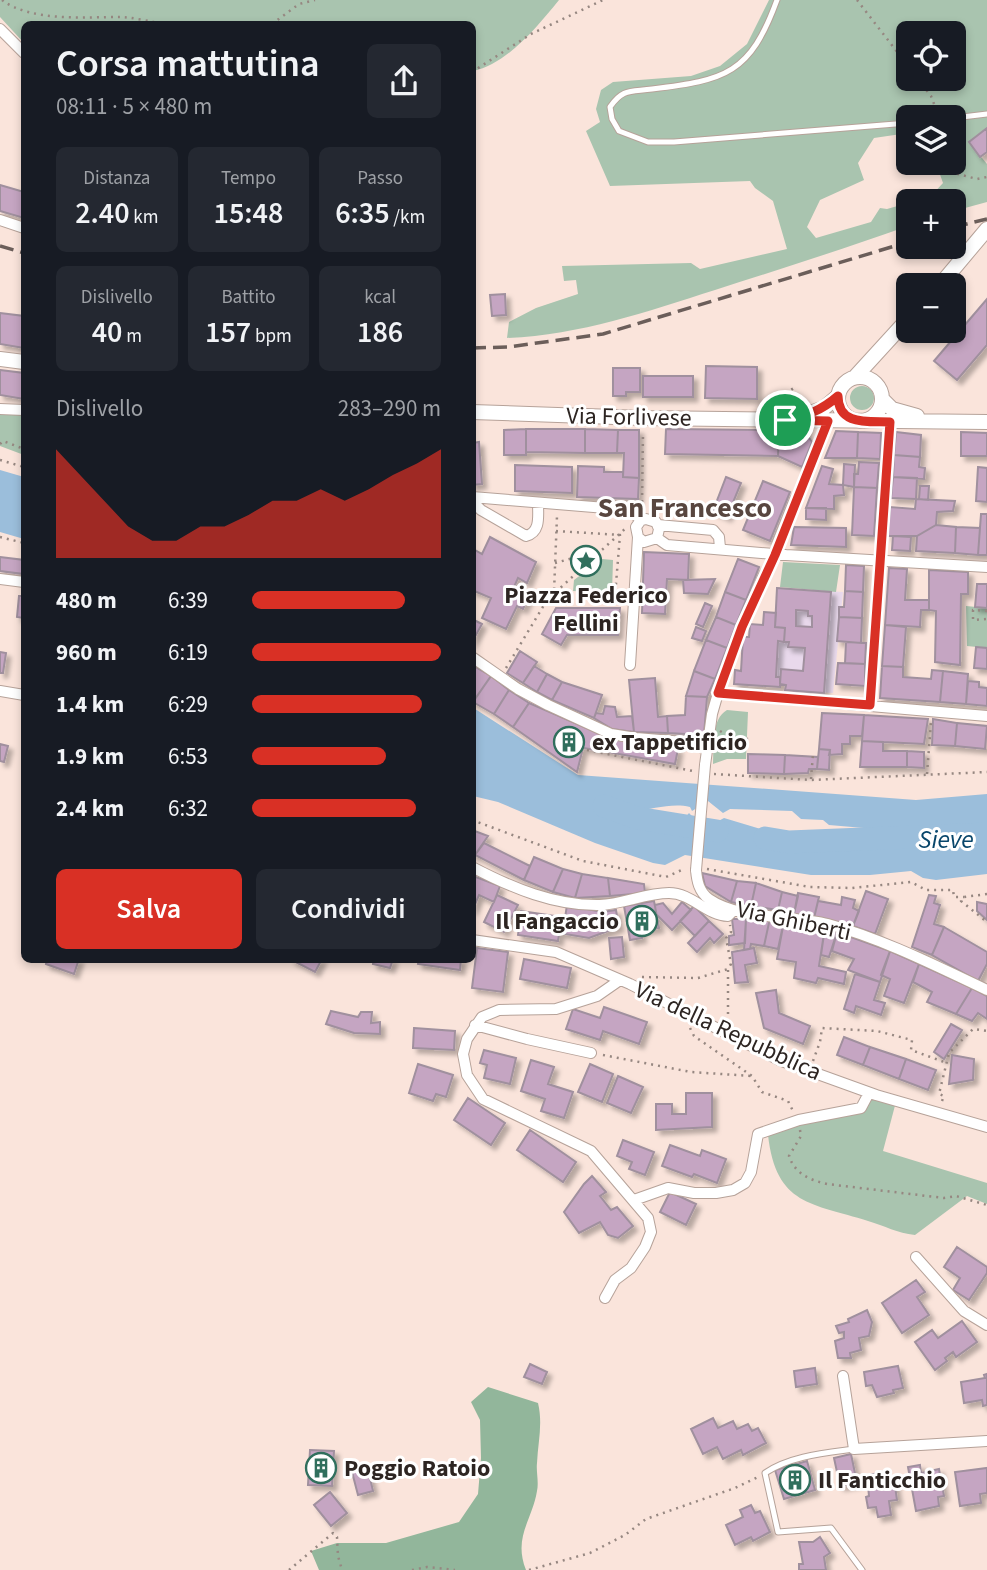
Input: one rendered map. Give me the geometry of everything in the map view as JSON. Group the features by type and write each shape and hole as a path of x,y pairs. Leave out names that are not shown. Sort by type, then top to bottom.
{"street":[{"path":"0,29 21,49"},
{"path":"0,220 21,227"},
{"path":"950,273 987,229"},
{"name":"Via Forlivese","path":"476,412 806,416 824,408 838,396 841,388 855,377 896,332"},
{"path":"838,396 841,411 855,421 864,421 877,414 883,400 876,369 878,357 890,338"},
{"path":"0,359 21,362"},
{"path":"855,377 865,377 879,386"},
{"path":"697,869 712,713 742,627 775,555 838,396"},
{"name":"Via Forlivese","path":"883,400 892,409 932,421"},
{"path":"0,409 21,410"},
{"name":"Via Forlivese","path":"789,415 828,421 987,422"},
{"path":"870,705 890,422"},
{"path":"476,499 630,510 641,520 652,519 658,525 713,530 719,537 720,548"},
{"path":"476,504 481,510 526,536 537,529 538,503"},
{"path":"630,665 638,537 636,527 641,520"},
{"path":"657,538 658,525"},
{"path":"638,537 645,541 657,538 667,545 775,555 987,566"},
{"path":"0,579 21,582"},
{"path":"476,660 518,689 611,734 672,741 708,750"},
{"path":"0,691 21,694"},
{"path":"718,693 987,716"},
{"path":"476,869 539,897 601,905 671,893 689,898 717,915 731,913"},
{"name":"Via Ghiberti","path":"697,869 697,881 702,892 731,913 827,924 878,941 987,990"},
{"name":"Via della Repubblica","path":"476,941 556,952 620,980 779,1060 876,1095 987,1127"},
{"name":"Via della Repubblica","path":"474,1025 482,1017 499,1010 556,1009 597,996 620,980"},
{"path":"590,1053 527,1040 474,1025 463,1054 467,1075 483,1099 591,1151 648,1218 651,1232 645,1247 631,1268 615,1280 605,1298"},
{"path":"634,1200 668,1188 694,1193 733,1190 745,1183 751,1171 758,1134 800,1121 861,1108 869,1093 876,1095"},
{"path":"916,1257 964,1311 987,1325"},
{"path":"843,1376 854,1449 987,1441"}],"lane":[{"path":"777,0 758,44 740,65 716,78 630,91 618,96 610,107 612,120 619,131 648,142 674,142 896,124"},
{"path":"966,117 987,114"},
{"path":"854,1449 816,1454 765,1473 778,1532 831,1528 862,1570"}],"path":[{"path":"2,0 9,5 37,13 90,18 125,17 141,21"},
{"path":"276,21 299,5 314,0"},
{"path":"476,69 531,34 603,0"},
{"path":"857,0 896,50"},
{"path":"963,175 987,177"},
{"path":"789,415 786,393 797,386"},
{"path":"642,502 643,424"},
{"path":"0,444 3,441 21,448"},
{"path":"0,460 21,466"},
{"path":"554,592 557,512"},
{"path":"503,673 547,600 626,528"},
{"path":"556,531 620,535"},
{"path":"554,592 615,596 620,535"},
{"path":"0,537 21,542"},
{"path":"555,563 602,550"},
{"path":"987,611 973,610 973,621 987,619"},
{"path":"927,776 931,711"},
{"path":"719,730 732,738 749,738"},
{"path":"587,750 677,769 745,777 811,780 987,772"},
{"path":"811,780 813,754"},
{"path":"476,822 506,835 595,864 666,877 697,869 810,887 852,888 911,882 920,888 953,890 954,897 987,894"},
{"path":"964,897 961,901 987,922"},
{"path":"729,1024 728,969 731,964 726,939 731,932 731,913"},
{"path":"641,977 698,978 728,969"},
{"path":"690,1015 689,1026 694,1036 752,1076 762,1092 788,1101 800,1121 801,1136 789,1156 792,1164 809,1179 944,1198 956,1196 987,1205"},
{"path":"810,1072 822,1028 877,1031 912,1040 911,1050 947,1063"},
{"path":"942,1101 944,1096 939,1094 950,1053 973,1029 987,1031"},
{"path":"590,1053 691,1072 752,1076"},
{"path":"529,1570 590,1553 625,1535 646,1519 735,1488 765,1473"},
{"path":"289,1570 333,1533 337,1537 342,1570"},
{"path":"412,1570 428,1567 455,1570"}],"shaded area":[{"path":"777,588 843,592 833,693 785,690 785,685 780,684 780,677 776,677 778,641 784,642 775,627"}],"green space":[{"path":"0,0 559,0 509,53 476,70 476,21 21,21 21,40 0,17"},
{"path":"769,0 987,0 987,128 969,142 987,164 987,202 966,208 966,189 937,189 943,183 940,175 966,175 966,105 896,105 896,135 874,138 858,163 864,180 820,200 807,227 816,238 871,222 880,208 896,206 896,230 638,314 561,332 507,338 509,322 536,308 578,294 576,280 564,281 562,266 691,263 700,269 787,249 773,201 750,181 610,186 586,131 600,122 596,109 601,90 613,82 691,76 720,66 747,44"},
{"path":"862,386 871,389 874,398 871,407 862,410 853,407 850,398 853,389"},
{"path":"0,411 21,412 21,454 0,446"},
{"path":"602,559 613,560 612,593 573,591 574,580"},
{"path":"783,562 840,565 836,592 780,587"},
{"path":"966,606 987,608 987,648 967,646"},
{"path":"727,710 748,712 746,759 727,759 713,764 716,727 718,720"},
{"path":"873,1094 897,1098 883,1151 987,1183 987,1204 967,1196 915,1235 814,1205 788,1189 772,1158 768,1135 805,1123 856,1113"},
{"path":"488,1387 538,1403 538,1488 522,1538 526,1570 319,1570 311,1551 337,1543 386,1543 459,1522 478,1494 480,1420 471,1402"}],"water":[{"path":"0,470 21,476 21,538 0,532"},
{"name":"Sieve","path":"476,710 578,775 916,800 987,794 987,874 936,880 923,878 911,871 870,875 811,875 685,855 665,865 595,843 498,802 476,797","holes":["708,801 723,813 730,809 792,811 801,819 823,820 829,825 899,831 905,839 873,848 830,848 803,844 724,818 704,829 689,813 684,819 690,829 688,835 680,835 641,826 630,810 675,806 690,807 692,811"]}],"building":[{"path":"987,128 987,152 980,157 969,142"},
{"path":"0,185 21,191 21,217 0,211"},
{"path":"505,294 506,315 492,316 490,295"},
{"path":"987,299 987,345 957,380 934,361 949,343 966,343 966,324"},
{"path":"0,313 21,316 21,348 0,344"},
{"path":"706,366 757,367 757,399 705,398"},
{"path":"613,368 640,368 640,392 613,396"},
{"path":"0,370 21,373 21,398 0,395"},
{"path":"643,376 693,376 693,397 643,397"},
{"path":"526,429 526,455 504,455 504,430"},
{"path":"526,429 585,429 585,453 526,452"},
{"path":"585,429 618,430 617,453 585,453"},
{"path":"666,429 779,430 778,456 665,454"},
{"path":"618,430 639,430 639,478 623,477 624,453 617,453"},
{"path":"779,430 803,430 812,442 802,467 778,456"},
{"path":"836,431 858,432 857,458 825,458"},
{"path":"858,432 881,433 880,459 857,458"},
{"path":"896,432 921,435 920,457 894,455"},
{"path":"961,432 987,433 987,456 961,456"},
{"path":"476,442 479,442 482,484 476,485"},
{"path":"894,455 920,457 919,467 925,468 924,479 893,477"},
{"path":"859,462 879,463 877,488 854,487 854,474 858,474"},
{"path":"844,464 855,465 854,487 843,485"},
{"path":"515,465 572,467 572,493 515,491"},
{"path":"578,466 604,467 604,472 623,472 623,477 639,478 638,499 577,497"},
{"path":"822,466 833,469 829,484 843,485 844,495 834,496 834,509 806,508"},
{"path":"978,467 987,468 987,502 976,501"},
{"path":"726,477 741,483 727,517 713,511"},
{"path":"893,477 917,478 916,499 891,498"},
{"path":"763,481 790,492 770,541 743,530"},
{"path":"920,486 929,486 928,500 919,499"},
{"path":"854,487 877,488 874,536 852,535"},
{"path":"916,499 955,501 953,511 937,512 936,525 917,536 888,536 890,507 915,509"},
{"path":"806,508 826,508 826,520 806,519"},
{"path":"981,514 987,514 987,555 978,555"},
{"path":"936,525 956,527 955,553 916,551 917,536"},
{"path":"794,527 846,528 846,547 791,545"},
{"path":"956,527 980,528 978,555 955,553"},
{"path":"893,536 911,537 910,551 892,550"},
{"path":"490,537 536,562 527,583 518,578 514,587 530,594 523,609 517,606 506,629 482,618 491,598 476,592 476,551 482,554"},
{"path":"644,552 689,554 688,580 667,579 665,614 642,613"},
{"path":"0,557 21,560 21,574 0,571"},
{"path":"738,559 759,567 746,600 725,592"},
{"path":"846,565 864,566 863,592 845,591"},
{"path":"889,568 907,569 905,600 929,600 929,610 921,610 920,627 885,625"},
{"path":"929,570 968,572 968,594 961,594 960,665 935,662 936,611 929,610"},
{"path":"715,579 708,594 684,593 683,580"},
{"path":"977,584 987,584 987,608 975,607"},
{"path":"777,588 831,592 824,693 785,690 786,685 780,684 781,669 803,671 805,648 788,647 789,642 784,642 785,628 775,627","holes":["796,610 808,611 808,616 812,616 812,627 796,626"]},
{"path":"845,591 863,592 862,618 839,617 839,607 844,607"},
{"path":"725,592 746,600 736,625 716,617"},
{"path":"19,596 21,596 21,618 17,617"},
{"path":"705,603 712,606 703,627 696,624"},
{"path":"556,608 620,608 618,635 567,635 561,645 542,634"},
{"path":"764,612 776,613 775,627 785,628 784,642 778,641 776,677 780,677 780,687 734,684 735,670 741,671 743,637 749,637 750,624 763,625"},
{"path":"716,617 736,625 727,648 706,640"},
{"path":"839,617 862,618 861,643 837,641"},
{"path":"476,621 482,624 476,635"},
{"path":"885,625 906,627 903,667 882,666"},
{"path":"696,627 706,631 702,641 692,638"},
{"path":"706,640 727,648 715,679 694,671"},
{"path":"846,642 866,643 865,664 845,663"},
{"path":"976,647 987,648 987,669 974,668"},
{"path":"520,651 537,662 523,683 507,673"},
{"path":"0,652 6,653 3,673 0,673"},
{"path":"838,663 865,664 865,686 836,684"},
{"path":"534,666 547,674 537,692 523,683"},
{"path":"882,666 903,667 903,677 931,679 932,670 943,671 940,702 880,698"},
{"path":"476,667 491,676 476,698"},
{"path":"694,671 715,679 707,697 686,696"},
{"path":"943,671 968,674 966,704 940,702"},
{"path":"547,674 562,682 552,700 537,692"},
{"path":"491,676 509,690 494,714 476,704 476,698"},
{"path":"655,678 658,717 667,716 668,733 634,732 629,680"},
{"path":"968,681 979,682 979,687 987,688 987,706 966,704"},
{"path":"562,682 602,695 594,718 552,700"},
{"path":"509,690 529,703 513,727 494,714"},
{"path":"686,696 707,697 704,735 668,733 667,716 685,715"},
{"name":"ex Tappetificio","path":"529,703 605,736 602,751 583,748 577,772 513,727"},
{"path":"605,706 615,707 617,717 632,716 634,732 612,729 594,718 596,713 603,714"},
{"path":"822,713 864,715 862,736 850,736 850,744 842,744 842,754 829,755 830,750 819,749"},
{"path":"864,715 928,719 924,744 862,741"},
{"path":"933,719 957,723 955,746 932,745"},
{"path":"957,723 987,726 985,749 955,746"},
{"path":"605,736 678,749 675,764 602,751"},
{"path":"862,741 883,742 883,751 907,751 907,767 860,767"},
{"path":"0,744 8,746 4,762 0,761"},
{"path":"819,749 830,750 829,770 817,769"},
{"path":"907,751 924,752 924,768 907,767"},
{"path":"748,754 785,755 784,774 748,773"},
{"path":"785,755 818,757 817,769 809,769 808,773 784,774"},
{"path":"476,832 488,836 476,854"},
{"path":"484,843 530,866 524,880 476,854"},
{"path":"534,857 563,869 553,892 524,880"},
{"path":"563,869 582,874 575,898 553,892"},
{"path":"702,873 737,881 731,902 705,886"},
{"path":"582,874 608,878 610,896 575,898"},
{"path":"476,877 500,886 494,902 479,895 476,902"},
{"path":"608,878 644,884 645,893 610,896"},
{"path":"737,881 756,883 751,906 731,902"},
{"path":"756,883 782,892 778,910 751,906"},
{"path":"866,891 888,899 875,934 853,926"},
{"path":"782,892 798,896 794,914 778,910"},
{"path":"798,893 819,897 814,918 794,914"},
{"path":"497,895 518,905 504,932 484,922"},
{"path":"929,895 936,896 934,903 940,905 934,924 944,927 932,955 912,947"},
{"path":"842,897 855,900 853,908 859,911 853,926 814,918 818,901 841,905"},
{"name":"Il Fangaccio","path":"654,901 659,928 640,931 642,938 630,940 624,906"},
{"path":"682,902 691,910 672,930 656,914 655,905 663,903 672,914"},
{"path":"977,902 987,904 987,920 977,911"},
{"path":"567,905 602,912 616,910 619,927 589,938 559,933"},
{"path":"694,906 709,921 695,936 680,921"},
{"path":"521,911 562,917 558,941 518,935"},
{"path":"770,918 764,946 751,944 750,949 744,950 746,919"},
{"path":"770,918 784,921 778,949 764,946"},
{"path":"732,919 746,919 745,943 729,945 729,936 734,935"},
{"path":"709,921 723,934 714,943 710,938 697,952 688,943"},
{"path":"784,921 825,927 819,966 846,972 844,984 818,978 816,983 794,978 796,962 777,959"},
{"path":"825,927 837,932 829,957 821,955"},
{"path":"944,927 987,952 987,964 978,981 932,955"},
{"path":"837,932 890,951 880,982 848,970 854,959 832,951"},
{"path":"622,937 624,957 611,959 609,938"},
{"path":"477,948 508,952 503,992 472,988"},
{"path":"754,948 757,963 745,965 748,982 735,983 732,952"},
{"path":"890,951 919,964 904,1003 884,996 890,979 881,975"},
{"path":"524,959 571,968 567,988 520,979"},
{"path":"46,963 78,963 74,974"},
{"path":"298,963 320,963 315,972"},
{"path":"373,963 392,963 390,968"},
{"path":"418,963 461,963 460,970"},
{"path":"919,964 972,988 956,1014 927,1002 932,992 913,982"},
{"path":"855,974 880,982 874,1000 885,1003 881,1015 856,1006 854,1013 844,1009"},
{"path":"972,988 987,996 987,1019 978,1013 972,1021 956,1014"},
{"path":"776,990 779,1013 810,1026 803,1044 764,1028 756,993"},
{"path":"604,1007 647,1022 639,1044 603,1031 600,1040 566,1029 573,1009 600,1018"},
{"path":"331,1011 358,1017 361,1012 372,1012 371,1023 380,1022 380,1034 354,1033 326,1024"},
{"path":"951,1024 962,1030 944,1059 934,1052"},
{"path":"414,1028 455,1031 454,1050 413,1048"},
{"path":"844,1037 870,1047 863,1065 837,1055"},
{"path":"870,1047 906,1059 899,1079 863,1065"},
{"path":"484,1050 516,1058 510,1084 484,1078 487,1065 480,1063"},
{"path":"952,1055 974,1059 973,1080 949,1084"},
{"path":"906,1059 936,1070 928,1090 899,1079"},
{"path":"531,1060 554,1067 548,1084 573,1092 564,1118 541,1111 545,1099 521,1091"},
{"path":"418,1064 453,1075 446,1097 436,1094 433,1101 409,1093"},
{"path":"590,1064 613,1074 602,1102 578,1092"},
{"path":"618,1076 643,1087 631,1113 607,1103"},
{"path":"686,1093 712,1093 712,1127 656,1130 656,1104 672,1104 672,1114 686,1114"},
{"path":"468,1098 505,1123 491,1145 454,1120"},
{"path":"530,1130 576,1162 563,1182 517,1150"},
{"path":"623,1140 654,1152 645,1175 629,1169 632,1162 617,1156"},
{"path":"670,1145 700,1156 702,1150 726,1159 717,1183 662,1166"},
{"path":"592,1176 606,1192 600,1196 611,1210 617,1207 633,1226 618,1238 608,1235 600,1222 579,1233 564,1212"},
{"path":"670,1192 696,1204 686,1225 660,1212"},
{"path":"957,1247 987,1267 987,1273 969,1300 953,1290 960,1278 944,1267"},
{"path":"916,1280 925,1292 917,1297 929,1315 902,1333 882,1303"},
{"path":"867,1310 872,1322 869,1336 859,1338 861,1350 850,1353 851,1358 838,1358 835,1341 844,1338 844,1332 839,1333 836,1326 849,1322 848,1319"},
{"path":"962,1321 977,1342 956,1357 953,1352 945,1358 947,1361 935,1370 915,1342 932,1330 938,1338"},
{"path":"530,1364 547,1372 542,1384 524,1377"},
{"path":"898,1366 903,1388 877,1397 872,1385 866,1386 864,1372"},
{"path":"815,1368 817,1384 796,1387 794,1371"},
{"path":"987,1374 987,1405 983,1406 982,1400 964,1403 961,1382 985,1378 984,1375"},
{"path":"713,1418 718,1428 733,1421 737,1429 748,1424 752,1431 758,1428 766,1443 743,1455 741,1450 723,1459 717,1447 703,1454 691,1429"},
{"name":"Poggio Ratoio","path":"310,1450 334,1451 332,1486 308,1485"},
{"path":"851,1454 857,1483 840,1486 834,1458"},
{"name":"Il Fanticchio","path":"807,1461 815,1490 784,1499 775,1470"},
{"path":"367,1465 373,1491 358,1495 351,1468"},
{"path":"920,1465 921,1473 939,1469 944,1496 938,1497 939,1506 916,1511 908,1467"},
{"path":"987,1468 987,1493 980,1494 981,1503 960,1506 955,1472"},
{"path":"880,1473 881,1481 894,1479 897,1500 889,1501 891,1515 878,1517 876,1507 868,1508 867,1475"},
{"path":"330,1492 347,1513 331,1526 314,1505"},
{"path":"751,1505 755,1513 760,1511 770,1532 753,1541 751,1537 735,1545 726,1525 743,1517 740,1510"},
{"path":"820,1537 830,1553 824,1557 826,1570 799,1570 799,1564 803,1564 799,1542 813,1542"}],"waterway":[{"name":"Sieve","path":"604,806 637,818 717,831"},
{"name":"Sieve","path":"765,838 789,842 987,834"}],"railway":[{"path":"966,224 987,219"},
{"path":"0,246 21,252"},
{"path":"476,348 508,347 603,334 896,246"}],"place":[{"name":"Piazza Federico Fellini","path":"586,561"},
{"name":"ex Tappetificio","path":"569,742"},
{"name":"Il Fangaccio","path":"642,921"},
{"name":"Poggio Ratoio","path":"321,1468"},
{"name":"Il Fanticchio","path":"795,1480"}],"district":[{"name":"San Francesco","path":"685,508"}],"route":[{"path":"838,396 841,411 855,421 890,422 870,705 718,693 742,627 775,555 828,421 785,420 806,416 824,408 838,396"}]}
